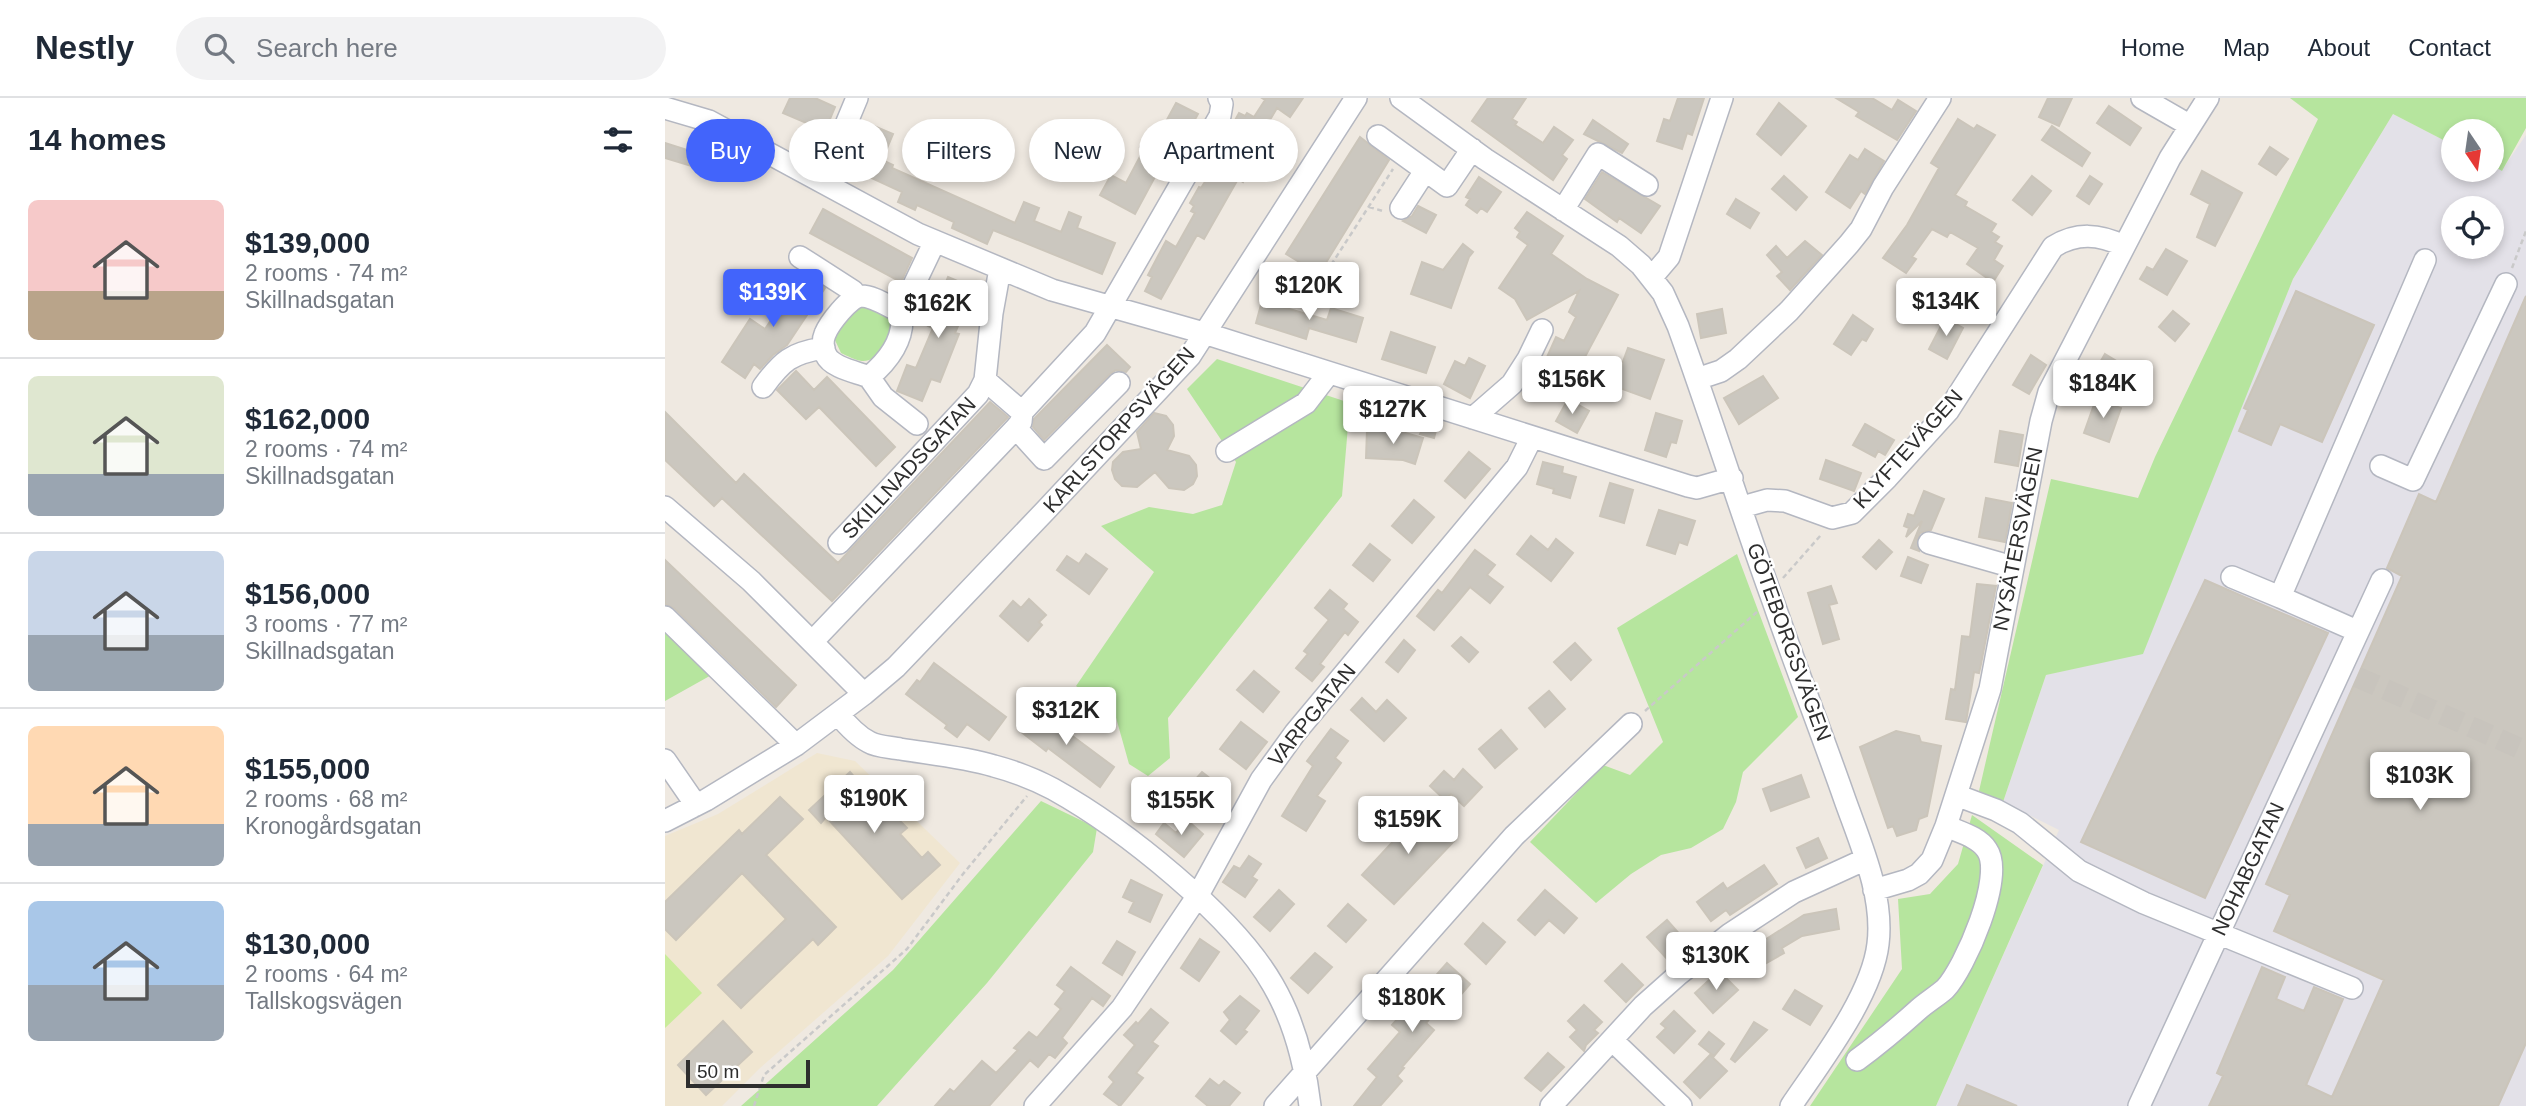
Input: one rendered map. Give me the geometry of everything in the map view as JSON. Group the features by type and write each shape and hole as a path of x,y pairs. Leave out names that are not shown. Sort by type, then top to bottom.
{"street":[{"path":"848,119 857,98"},
{"path":"812,642 1019,420 1095,333 1220,116 1222,104 1219,98"},
{"name":"KARLSTORPSVÄGEN","path":"665,821 796,745 896,667 1189,356 1356,98"},
{"name":"GÖTEBORGSVÄGEN","path":"1401,98 1472,149 1619,246 1641,265 1663,293 1697,379 1866,859 1878,914 1878,944 1871,970 1847,1021 1791,1106"},
{"path":"1652,277 1669,257 1722,98"},
{"path":"1697,379 1721,371 1738,359 1789,311 1849,244 1861,229 1940,98"},
{"path":"2142,98 2189,125"},
{"name":"NYSÄTERSVÄGEN","path":"1874,890 1908,880 1932,860 1946,826 1990,689 2041,421 2049,392 2189,125 2208,98"},
{"path":"676,106 789,164"},
{"path":"1377,136 1447,186 1472,149"},
{"path":"1563,210 1598,154 1647,185"},
{"path":"1401,208 1425,171"},
{"path":"822,182 935,241 1052,290 1204,333 1697,488 1732,478"},
{"name":"KLYFTEVÄGEN","path":"1742,508 1767,500 1785,501 1832,518 1852,513 1948,411 2053,247 2065,239 2081,235 2108,238 2125,246"},
{"path":"869,377 884,364 900,338 903,323 901,312 935,241"},
{"path":"800,257 853,291 856,297"},
{"path":"2280,597 2425,260"},
{"name":"SKILLNADSGATAN","path":"839,543 978,394 985,380 1000,269"},
{"path":"2381,466 2413,480 2506,284"},
{"path":"763,387 781,363 805,351 824,348 825,335 846,304 856,297 870,298 901,312"},
{"path":"1473,418 1513,384 1542,330"},
{"name":"SKILLNADSGATAN","path":"824,348 830,361 869,377 883,397 917,424"},
{"path":"1227,451 1306,403 1329,373"},
{"path":"985,380 1019,420 1044,459 1119,383"},
{"name":"VARPGATAN","path":"1035,1106 1122,1008 1197,897 1261,780 1295,733 1517,467 1532,437"},
{"path":"665,507 751,581 864,694"},
{"path":"1929,543 2013,567"},
{"path":"2232,577 2357,631"},
{"name":"NOHABGATAN","path":"2139,1106 2218,933 2349,673 2357,631 2382,580"},
{"path":"665,617 796,745"},
{"path":"838,714 850,728 871,744 994,765 1051,788 1100,820 1197,897 1248,946 1273,985 1293,1025 1306,1070 1310,1106"},
{"path":"1275,1106 1514,836 1631,724"},
{"path":"665,760 696,805"},
{"path":"1956,795 1996,810 2020,823 2079,871 2144,903 2352,988"},
{"path":"1857,1060 1946,988 1975,934 1990,890 1992,861 1987,849 1978,840 1946,826"},
{"path":"1551,1106 1643,1006 1730,934 1794,892 1866,859"},
{"path":"1613,1041 1681,1106"}],"path":[{"path":"1322,279 1403,155"},
{"path":"2506,284 2526,231"},
{"path":"1777,572 1779,581 1826,529 1832,518"},
{"path":"1631,724 1772,598"},
{"path":"754,1106 764,1075 907,949 963,874 1038,783"}],"shaded area":[{"path":"2393,114 2441,139 2441,182 2504,182 2504,167 2526,135 2526,1106 1936,1106 2059,830 2003,802 2046,675 2143,653 2293,279"},
{"path":"817,753 855,761 960,863 888,956 759,1069 722,1106 665,1106 665,836 718,814"}],"green space":[{"path":"2290,98 2526,98 2526,128 2504,167 2504,119 2441,119 2441,139 2393,114 2293,279 2143,654 2046,675 2003,802 1979,791 2051,479 2138,498 2155,457 2318,119"},
{"path":"859,303 889,315 891,322 889,338 882,352 870,360 862,361 841,353 834,338 849,312"},
{"path":"1217,359 1350,403 1342,496 1168,718 1170,758 1148,776 1129,764 1115,714 1076,686 1154,572 1101,526 1149,507 1193,514 1222,505 1236,462 1187,389"},
{"path":"1737,554 1798,717 1743,772 1736,802 1723,829 1691,848 1661,855 1631,874 1596,903 1530,842 1603,765 1630,775 1663,742 1617,628"},
{"path":"665,627 715,673 665,701"},
{"path":"1041,801 1097,828 1093,852 987,983 877,1106 741,1106 893,970"},
{"path":"1972,815 2043,865 1936,1106 1810,1106 1902,969 1898,899 1930,894 1958,864"},
{"path":"665,954 702,993 665,1028"}],"building":[{"path":"790,98 815,98 835,107 830,119 797,119 783,113"},
{"path":"1262,98 1303,98 1290,117 1277,108 1270,119 1236,119 1239,113 1254,117 1265,100"},
{"path":"1488,98 1526,98 1512,119 1517,122 1515,125 1543,143 1554,127 1573,140 1562,155 1567,159 1553,180 1472,121"},
{"path":"1678,98 1704,98 1692,135 1687,133 1682,149 1657,141 1664,119 1670,121"},
{"path":"1836,98 1872,98 1892,110 1898,100 1916,111 1897,140 1856,116 1859,112"},
{"path":"2048,98 2072,98 2059,126 2039,117"},
{"path":"1176,103 1198,114 1195,119 1167,119"},
{"path":"1779,103 1806,126 1781,155 1757,134"},
{"path":"2109,106 2141,128 2130,145 2097,123"},
{"path":"1958,119 1974,129 1977,125 1995,135 1955,195 1967,202 1965,206 1996,224 1991,232 1999,237 1995,242 2002,246 1994,260 2003,266 1993,282 1967,264 1978,248 1950,232 1947,237 1932,229 1912,257 1916,259 1906,273 1883,258 1907,225 1939,168 1931,163"},
{"path":"1593,120 1628,144 1622,153 1584,134"},
{"path":"2052,126 2090,153 2082,166 2042,140"},
{"path":"888,132 893,134 888,146"},
{"path":"1360,137 1389,160 1319,274 1286,254"},
{"path":"665,143 686,150 686,164 665,158"},
{"path":"2270,147 2288,159 2276,175 2259,164"},
{"path":"1865,149 1884,161 1865,194 1861,191 1850,208 1826,192 1850,155 1858,160"},
{"path":"1139,158 1139,182 1152,182 1135,214 1100,195 1107,182 1126,183"},
{"path":"888,163 902,172 902,182 923,182 1015,223 1024,202 1039,208 1034,221 1061,232 1069,212 1081,217 1077,228 1115,243 1102,274 993,230 987,244 952,228 954,222 917,205 915,210 898,202 902,192 880,182 888,182"},
{"path":"2202,171 2242,193 2215,246 2197,237 2210,204 2191,194"},
{"path":"1602,172 1660,206 1641,233 1619,218 1617,222 1585,199"},
{"path":"1784,176 1807,197 1796,210 1772,189"},
{"path":"2032,176 2051,191 2032,215 2013,200"},
{"path":"2090,176 2102,184 2089,204 2077,196"},
{"path":"1479,177 1501,192 1487,212 1481,208 1477,213 1466,205 1470,199 1466,197"},
{"path":"1205,182 1236,182 1204,239 1197,235 1161,299 1145,291 1152,277 1148,275 1166,241 1176,247 1195,213 1191,211 1194,206 1190,203 1199,187"},
{"path":"1736,199 1759,213 1750,228 1727,214"},
{"path":"1418,206 1436,215 1426,233 1403,221 1412,216"},
{"path":"823,209 912,258 901,282 810,233"},
{"path":"1527,212 1563,236 1551,254 1587,279 1618,295 1562,400 1534,386 1556,337 1564,341 1576,317 1569,312 1579,291 1527,320 1515,299 1499,288 1528,245 1517,237 1520,232 1515,228"},
{"path":"1805,241 1822,255 1790,290 1777,276 1782,272 1767,255 1776,246 1787,258"},
{"path":"1463,244 1473,252 1451,308 1411,294 1422,262 1443,270"},
{"path":"2166,249 2187,261 2167,295 2140,279 2147,267 2153,270"},
{"path":"802,274 825,288 787,345 760,369 754,364 745,378 722,362 750,319 765,329"},
{"path":"948,277 974,288 955,333 959,334 940,382 931,379 922,401 897,391 907,365 916,368 933,328 928,326"},
{"path":"2296,291 2374,325 2322,442 2280,424 2271,445 2239,431 2248,410 2244,408"},
{"path":"2526,296 2526,1043 2498,1106 2209,1106 2223,1076 2217,1073 2262,967 2285,977 2276,999 2304,1011 2314,987 2343,999 2306,1085 2332,1097 2384,980 2274,931 2290,895 2266,884 2402,576 2387,568 2419,494 2436,502"},
{"path":"1262,301 1327,320 1331,308 1363,318 1356,342 1309,328 1306,339 1256,323"},
{"path":"1722,309 1726,333 1701,338 1697,314"},
{"path":"2173,311 2189,324 2175,341 2159,327"},
{"path":"1853,315 1873,329 1866,341 1862,339 1851,355 1834,344"},
{"path":"1945,318 1963,328 1947,359 1929,349"},
{"path":"1391,332 1435,347 1426,373 1382,359"},
{"path":"1107,345 1130,367 1126,372 1116,370 1110,374 1044,440 1033,427 1034,419"},
{"path":"1628,348 1664,360 1650,399 1614,386"},
{"path":"2105,354 2120,363 2111,380 2095,371"},
{"path":"2031,355 2046,365 2029,394 2013,385"},
{"path":"1469,358 1485,366 1470,398 1444,384 1455,361 1465,366"},
{"path":"796,371 814,390 827,377 895,447 876,466 819,407 806,419 777,390"},
{"path":"1763,376 1778,398 1739,424 1724,398"},
{"path":"1568,399 1589,411 1577,433 1556,421"},
{"path":"2096,399 2121,408 2109,442 2084,433"},
{"path":"990,402 1008,417 832,601 722,498 714,506 665,460 665,412 736,483 744,474 838,563"},
{"path":"1154,413 1166,416 1173,425 1174,436 1167,450 1189,456 1196,465 1197,476 1193,484 1184,490 1169,488 1155,472 1137,487 1122,486 1115,479 1113,462 1123,452 1141,449 1137,432"},
{"path":"1656,413 1682,421 1676,443 1671,442 1666,457 1645,450"},
{"path":"1427,420 1438,423 1434,438 1420,434"},
{"path":"1865,424 1894,440 1885,455 1878,451 1875,457 1853,445"},
{"path":"1367,430 1402,432 1423,438 1415,464 1403,460 1366,458"},
{"path":"2000,431 2023,435 2018,466 1995,462"},
{"path":"1469,452 1490,469 1465,498 1445,481"},
{"path":"1826,460 1861,473 1854,491 1820,479"},
{"path":"1543,462 1563,467 1562,473 1576,477 1570,498 1537,484"},
{"path":"1610,483 1633,490 1624,523 1600,516"},
{"path":"1924,491 1944,499 1931,530 1920,533 1917,539 1919,551 1911,548 1922,521 1906,537 1909,528 1904,526 1908,514 1914,516"},
{"path":"1986,498 2012,503 2005,542 1979,537"},
{"path":"1414,500 1434,517 1412,543 1392,526"},
{"path":"1659,510 1695,521 1687,545 1679,542 1675,554 1647,545"},
{"path":"1531,536 1548,550 1556,539 1573,553 1551,581 1517,554"},
{"path":"1879,540 1892,552 1876,569 1863,557"},
{"path":"1370,544 1390,560 1373,581 1353,565"},
{"path":"1475,550 1495,565 1487,575 1503,587 1490,603 1470,587 1434,630 1417,616 1438,590 1442,593"},
{"path":"1086,554 1107,569 1089,594 1057,570 1067,556 1079,564"},
{"path":"1908,557 1928,565 1921,583 1901,576"},
{"path":"665,560 796,685 776,707 674,608 665,604"},
{"path":"2205,580 2328,633 2205,898 2081,842"},
{"path":"1977,584 1996,586 1979,673 1974,672 1966,722 1946,719 1951,689 1955,690 1962,636 1970,637"},
{"path":"1831,586 1837,603 1829,605 1839,639 1823,644 1808,593"},
{"path":"1330,590 1347,604 1343,609 1358,622 1348,635 1345,632 1320,664 1324,667 1312,681 1296,668 1308,654 1304,651 1329,620 1315,608"},
{"path":"1029,599 1046,615 1039,622 1042,625 1028,641 1000,616 1013,601 1021,608"},
{"path":"1461,637 1478,652 1469,662 1452,646"},
{"path":"1404,640 1415,650 1398,672 1386,662"},
{"path":"1575,643 1591,660 1571,680 1554,662"},
{"path":"934,663 1006,717 989,740 967,724 957,737 945,728 947,725 906,694 917,680 920,682"},
{"path":"1254,671 1279,692 1263,712 1237,690"},
{"path":"1549,691 1565,709 1545,727 1529,708"},
{"path":"1362,698 1376,712 1387,700 1406,718 1384,741 1351,710"},
{"path":"1039,707 1065,727 1063,729 1114,767 1100,787 1048,748 1046,751 1020,731"},
{"path":"1241,722 1267,742 1246,769 1220,749"},
{"path":"1331,729 1348,741 1335,758 1341,763 1317,796 1325,801 1306,831 1282,816 1313,766 1307,761"},
{"path":"1501,730 1517,749 1495,768 1479,749"},
{"path":"1896,731 1919,736 1921,742 1941,746 1927,816 1919,819 1916,830 1897,836 1893,826 1888,828 1860,747"},
{"path":"1463,769 1482,787 1464,806 1451,794 1445,800 1430,786 1444,771 1454,780"},
{"path":"850,772 891,820 895,816 907,828 900,834 922,858 928,852 940,865 902,899 826,817 821,823 809,810"},
{"path":"1202,772 1221,787 1203,808 1184,792"},
{"path":"1801,775 1809,797 1771,811 1763,789"},
{"path":"780,797 803,819 766,855 836,927 818,945 813,939 741,1008 718,985 786,919 742,873 676,940 665,929 665,902 739,830 742,834"},
{"path":"1410,812 1421,822 1428,814 1456,839 1394,904 1362,875 1399,835 1393,830"},
{"path":"1187,820 1203,834 1184,857 1156,834 1164,823 1176,833"},
{"path":"1818,838 1827,858 1806,868 1797,848"},
{"path":"1249,856 1261,864 1252,877 1257,880 1245,897 1223,882 1234,866 1240,869"},
{"path":"1764,865 1777,884 1730,915 1726,910 1711,921 1697,902 1723,883 1727,889"},
{"path":"1131,880 1162,895 1150,922 1129,912 1134,902 1123,897"},
{"path":"1279,890 1294,904 1270,931 1254,917"},
{"path":"1545,890 1577,918 1564,933 1549,920 1535,935 1518,920"},
{"path":"1348,904 1366,920 1346,942 1328,926"},
{"path":"1836,909 1839,929 1802,936 1782,948 1784,953 1756,969 1746,952 1804,915"},
{"path":"1667,920 1689,945 1670,962 1647,937"},
{"path":"1483,923 1505,942 1486,964 1465,944"},
{"path":"1200,939 1219,952 1199,981 1181,968"},
{"path":"1117,941 1135,952 1122,975 1103,963"},
{"path":"1315,953 1332,967 1308,993 1291,978"},
{"path":"1447,963 1470,984 1451,1006 1445,1001 1426,1023 1434,1030 1402,1067 1404,1068 1397,1076 1402,1081 1380,1106 1354,1106 1377,1077 1368,1069 1400,1032 1392,1025"},
{"path":"1622,964 1643,985 1626,1002 1605,981"},
{"path":"1071,967 1110,996 1103,1006 1092,998 1062,1038 1067,1043 1055,1058 1049,1054 1038,1067 1030,1060 989,1106 935,1106 950,1089 954,1092 982,1061 996,1073 1018,1050 1014,1048 1029,1032 1037,1038 1061,1009 1055,1004 1065,991 1057,985"},
{"path":"1719,971 1738,990 1713,1013 1695,993"},
{"path":"1795,990 1822,1006 1810,1025 1783,1009"},
{"path":"1240,996 1259,1011 1244,1030 1247,1032 1236,1044 1221,1031 1230,1020 1224,1012"},
{"path":"1584,1005 1602,1022 1594,1030 1598,1033 1586,1045 1584,1051 1570,1037 1577,1030 1568,1021"},
{"path":"1151,1009 1168,1023 1152,1042 1158,1046 1136,1073 1143,1078 1120,1106 1104,1094 1114,1082 1109,1077 1135,1045 1124,1035"},
{"path":"1674,1011 1695,1031 1674,1053 1657,1037 1666,1028 1661,1024"},
{"path":"723,1021 752,1052 706,1095 678,1065"},
{"path":"1754,1022 1767,1030 1735,1062 1731,1059"},
{"path":"1709,1032 1724,1044 1714,1056 1699,1044"},
{"path":"1548,1053 1564,1067 1541,1091 1525,1078"},
{"path":"1710,1055 1727,1071 1700,1098 1684,1082"},
{"path":"1210,1079 1219,1086 1224,1081 1240,1093 1229,1106 1208,1106 1196,1096"},
{"path":"1967,1085 2017,1106 1958,1106"}],"tunnel":[{"path":"2357,677 2526,751"}]}
